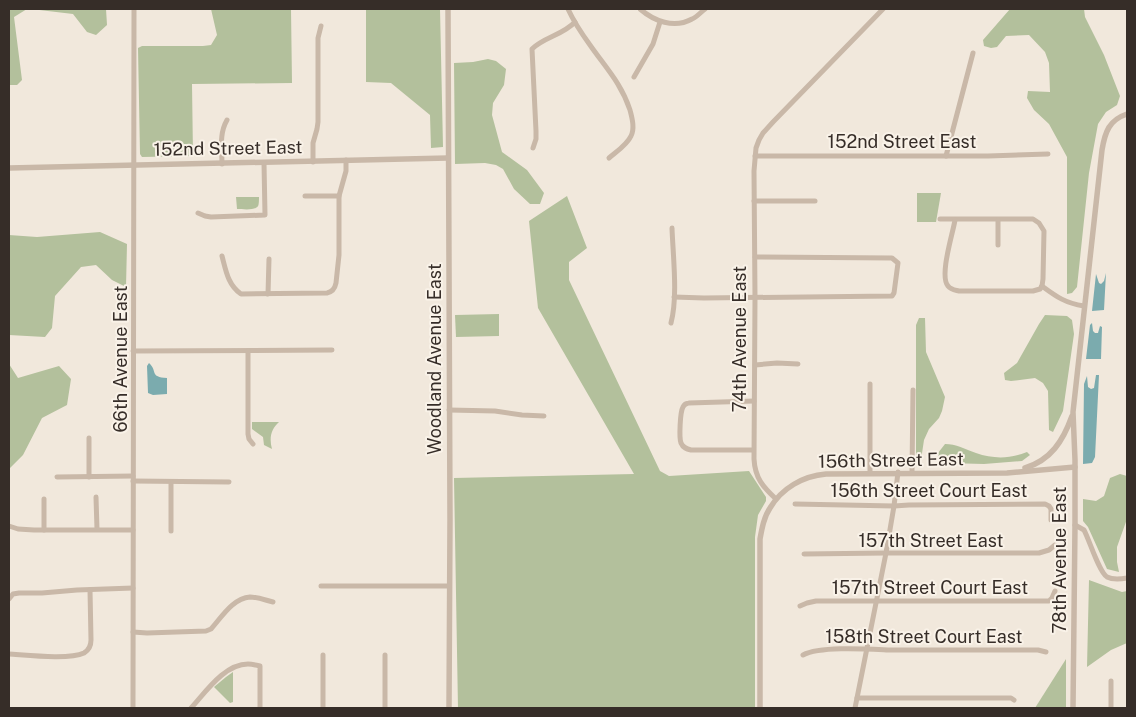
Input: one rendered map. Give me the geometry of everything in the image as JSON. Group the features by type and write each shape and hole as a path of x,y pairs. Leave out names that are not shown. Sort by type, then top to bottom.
{"street":[{"name":"66th Avenue East","path":"133,708 134,9"},
{"name":"Woodland Avenue East","path":"448,9 449,708"},
{"path":"568,9 574,23 619,84 632,116 632,135 609,158"},
{"path":"640,9 660,22 667,23 685,22 693,19 705,9"},
{"name":"74th Avenue East","path":"776,500 764,488 757,476 753,450 756,148 763,133 883,9"},
{"path":"634,76 653,44 660,22"},
{"path":"533,148 536,131 532,49 565,31 574,23"},
{"path":"313,162 313,143 318,122 318,38 321,26"},
{"path":"946,156 973,53"},
{"name":"78th Avenue East","path":"1073,708 1075,467 1073,412 1103,142 1116,118 1127,114"},
{"path":"222,164 221,135 227,120"},
{"name":"152nd Street East","path":"755,156 1048,154"},
{"name":"152nd Street East","path":"9,168 448,158"},
{"path":"222,256 232,287 241,294 327,293 334,288 339,255 339,196 346,171 346,160"},
{"path":"198,213 211,217 265,216 264,163"},
{"path":"305,196 339,196"},
{"path":"754,201 816,201"},
{"path":"940,220 1033,219 1039,223 1044,231 1043,279 1040,289 1033,291 959,291 950,288 945,275 945,269 956,220"},
{"path":"998,220 998,245"},
{"path":"671,323 674,297 672,228"},
{"path":"674,297 893,296 898,274 898,263 889,257 755,257"},
{"path":"268,259 268,294"},
{"path":"1042,286 1062,300 1084,306"},
{"path":"133,351 332,350"},
{"path":"248,351 248,434 253,444"},
{"path":"755,365 798,364"},
{"path":"870,384 870,473"},
{"path":"912,472 913,390"},
{"path":"753,450 691,450 684,447 680,442 681,412 687,404 754,401"},
{"path":"449,410 495,411 544,416"},
{"name":"78th Avenue East","path":"1014,472 1030,467 1050,455 1063,438 1073,412"},
{"path":"89,438 89,477"},
{"name":"156th Street East","path":"776,500 794,484 811,476 826,474 1014,472 1075,467"},
{"path":"855,708 886,553 898,472"},
{"path":"57,477 171,482 228,482"},
{"path":"171,482 171,531"},
{"path":"96,497 97,529"},
{"path":"44,498 44,530"},
{"path":"760,708 760,539 766,516 776,500"},
{"name":"156th Street Court East","path":"795,504 894,506 919,504 1045,504 1051,509 1051,520"},
{"path":"1075,525 1084,530 1104,574 1120,579 1127,578"},
{"path":"9,526 18,529 44,530 133,530"},
{"name":"157th Street East","path":"804,554 1038,553 1049,550 1056,545"},
{"path":"321,586 448,586"},
{"path":"10,597 19,593 133,588"},
{"path":"9,654 50,656 75,655 85,652 91,644 90,590"},
{"name":"157th Street Court East","path":"800,606 816,601 1049,601 1055,591"},
{"path":"133,632 211,630 239,600 252,597 273,602"},
{"name":"158th Street Court East","path":"803,655 814,651 866,649 1038,650 1046,652"},
{"path":"323,655 323,708"},
{"path":"385,655 385,708"},
{"path":"191,708 220,676 228,670 247,664 260,666 260,708"},
{"path":"1111,681 1111,708"},
{"path":"857,698 1011,698 1014,700"}],"green space":[{"path":"9,9 27,9 14,17 22,80 17,85 9,85"},
{"path":"31,9 106,9 107,25 96,35 87,32 73,14"},
{"path":"211,9 291,9 292,83 192,84 193,156 142,157 140,154 138,48 142,46 211,45 217,35"},
{"path":"366,9 440,9 443,147 431,148 430,115 391,83 366,82"},
{"path":"1010,9 1084,9 1085,17 1104,55 1120,96 1117,105 1106,112 1098,124 1089,173 1077,287 1072,293 1067,294 1067,157 1049,124 1034,110 1027,98 1028,91 1050,92 1049,63 1045,52 1029,35 1006,36 997,47 984,46 983,40"},
{"path":"488,59 496,61 506,69 504,85 493,103 492,115 502,152 527,170 544,193 540,204 530,204 514,189 503,169 496,165 485,163 455,164 454,63"},
{"path":"917,193 941,193 936,222 917,222"},
{"path":"567,196 587,248 569,262 569,280 660,471 669,476 749,471 766,497 766,501 758,515 755,537 755,708 458,708 454,478 634,474 538,308 529,221"},
{"path":"236,197 259,197 258,205 256,208 251,209 237,209"},
{"path":"100,232 127,244 126,287 112,280 96,265 81,267 55,296 52,328 45,337 9,335 9,235 37,237"},
{"path":"499,314 499,336 456,337 455,315"},
{"path":"1045,315 1067,316 1072,320 1074,334 1063,411 1053,432 1049,430 1048,391 1043,383 1035,378 1005,380 1004,373 1017,363"},
{"path":"919,318 925,318 926,352 945,397 939,418 929,429 924,440 921,460 916,459 916,325"},
{"path":"9,364 18,378 59,366 71,379 67,405 42,418 23,455 9,469"},
{"path":"252,422 279,422 271,434 272,449 264,445 263,437 252,429"},
{"path":"945,444 989,456 1008,457 1027,452 1030,455 1022,461 984,464 945,463 939,459 938,453"},
{"path":"1120,474 1127,476 1127,519 1117,547 1119,572 1107,569 1088,527 1083,521 1083,499 1096,501 1104,496 1110,478"},
{"path":"1089,580 1122,592 1127,591 1127,643 1111,650 1087,667"},
{"path":"1066,659 1066,708 1035,708"},
{"path":"233,672 233,702 230,703 214,687"}],"water":[{"path":"1106,273 1104,310 1092,311 1096,274 1101,284"},
{"path":"1092,323 1095,333 1098,333 1100,326 1102,327 1101,359 1086,359 1090,325"},
{"path":"149,363 156,375 167,378 167,394 153,395 148,393 147,366"},
{"path":"1096,375 1099,375 1095,457 1092,463 1083,464 1084,384 1087,376 1088,387 1094,388"}]}
